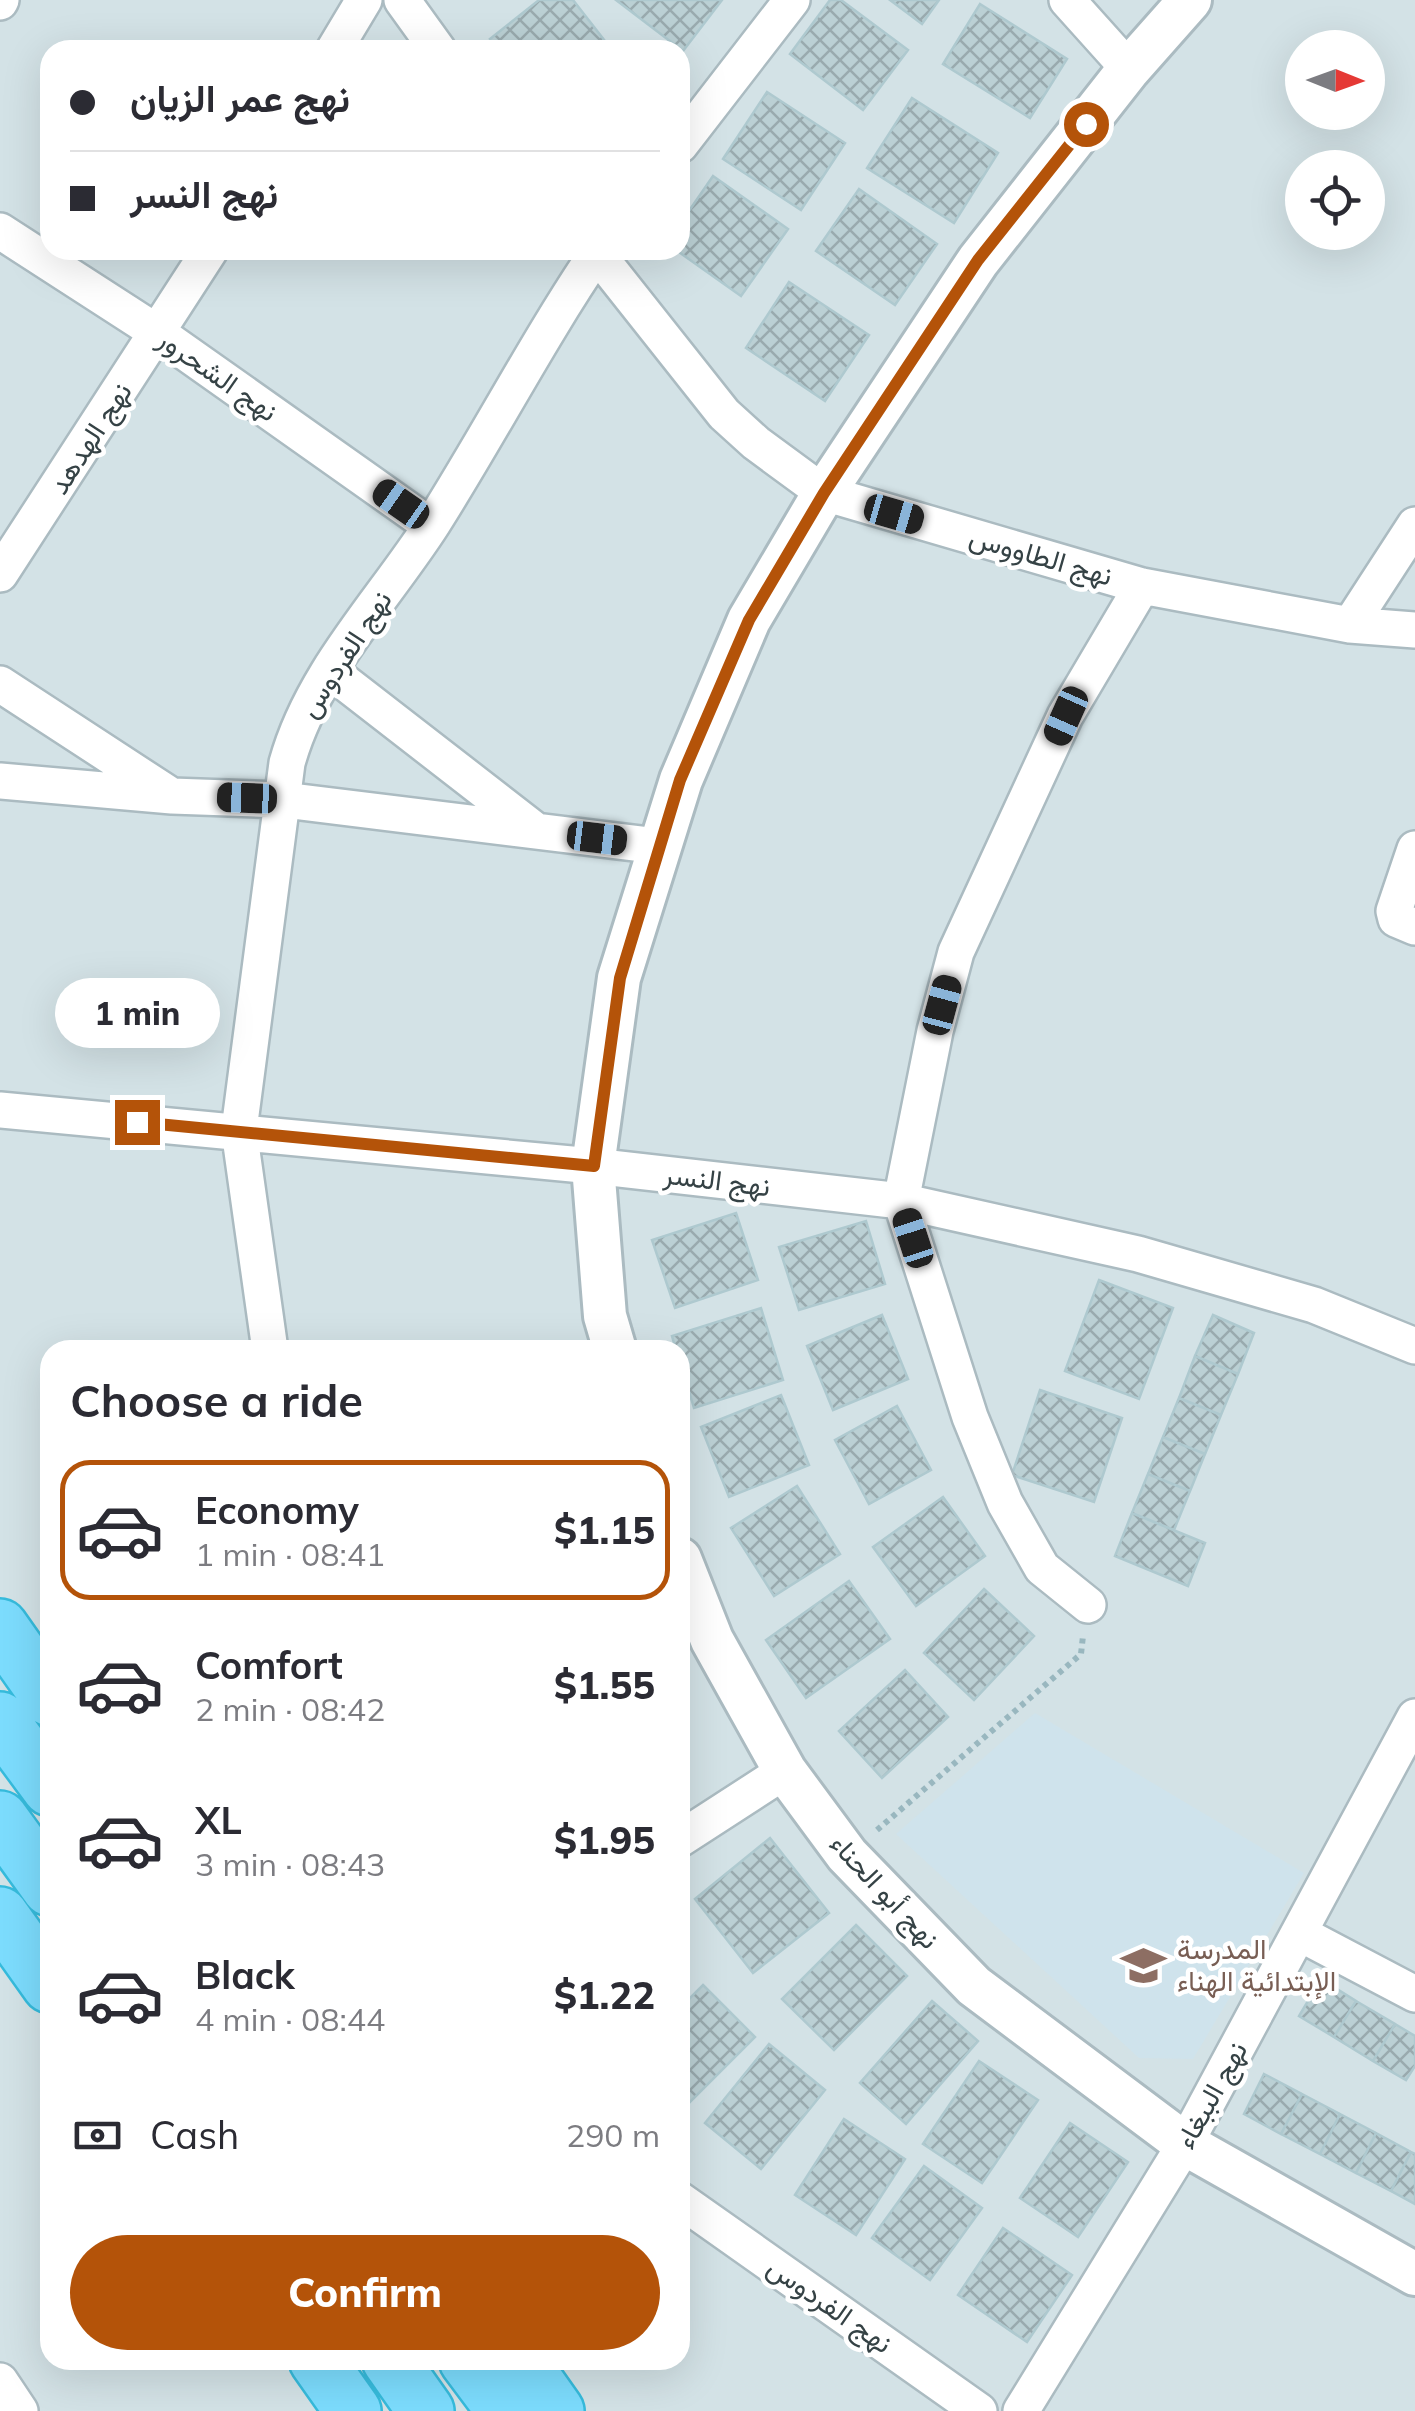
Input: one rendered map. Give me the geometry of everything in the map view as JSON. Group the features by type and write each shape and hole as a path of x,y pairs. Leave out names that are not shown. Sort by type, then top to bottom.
{"highway":[{"path":"0,1627 40,1684"},
{"path":"0,1720 40,1774"},
{"path":"0,1819 40,1874"},
{"path":"0,1915 40,1971"},
{"path":"324,2370 353,2411"},
{"path":"397,2370 426,2411"},
{"path":"475,2370 505,2411"},
{"path":"527,2370 556,2411"}],"street":[{"path":"340,40 364,0"},
{"path":"402,0 431,40"},
{"path":"690,132 792,0"},
{"path":"1067,0 1129,69"},
{"path":"612,1340 605,1316 594,1166 620,978 680,780 749,620 824,493 978,260 1129,69 1190,0"},
{"name":"نهج الشحرور","path":"0,231 40,257"},
{"name":"نهج الشحرور","path":"45,260 158,333 431,526"},
{"name":"نهج الهدهد","path":"0,574 204,260"},
{"name":"نهج الفردوس","path":"269,1340 240,1130 287,763 296,731 330,671 431,526 592,260"},
{"name":"نهج الطاووس","path":"604,260 724,414 824,493 1142,586 1350,625 1415,630"},
{"path":"1350,625 1415,526"},
{"path":"1088,1605 1042,1568 1005,1504 970,1417 901,1202 935,1031 956,952 1066,716 1142,586"},
{"path":"330,671 536,831"},
{"path":"0,684 172,796"},
{"path":"0,781 172,796 284,800 658,846"},
{"path":"1415,848 1394,912 1396,919 1415,927"},
{"name":"نهج النسر","path":"0,1110 594,1166 901,1202 1138,1254 1314,1304 1415,1346"},
{"name":"نهج أبو الحناء","path":"690,1584 712,1640 785,1771 847,1856 974,1986 1186,2144 1415,2274"},
{"name":"نهج الببغاء","path":"1021,2411 1186,2144 1415,1717"},
{"path":"690,1833 785,1771"},
{"path":"1299,1932 1415,1994"},
{"name":"نهج الفردوس","path":"690,2207 979,2411"},
{"path":"0,2381 20,2411"}],"path":[{"path":"847,1856 1081,1654 1088,1605"}],"shaded area":[{"path":"0,0 1415,0 1415,2411 0,2411"},
{"name":"المدرسة الإبتدائية الهناء","path":"1035,1713 1304,1873 1193,2059 1139,2058 896,1834"}],"building":[{"path":"539,0 573,0 604,40 491,40"},
{"path":"616,0 722,0 690,42 669,40"},
{"path":"830,0 841,0 908,50 863,110 790,54"},
{"path":"890,0 939,0 922,24"},
{"path":"980,4 1067,59 1030,118 943,64"},
{"path":"767,92 845,143 801,210 723,159"},
{"path":"912,98 998,153 954,223 867,168"},
{"path":"713,176 788,229 741,296 690,260 690,209"},
{"path":"859,189 937,244 895,305 816,251"},
{"path":"789,282 869,335 825,401 746,348"},
{"path":"736,1213 758,1280 675,1308 652,1240"},
{"path":"866,1221 885,1284 799,1310 779,1247"},
{"path":"1099,1280 1173,1308 1139,1399 1065,1371"},
{"path":"761,1308 783,1380 694,1408 690,1395 690,1340 673,1340 672,1336"},
{"path":"882,1315 908,1379 833,1410 807,1346"},
{"path":"1213,1315 1254,1333 1238,1374 1195,1356"},
{"path":"1195,1356 1238,1374 1221,1415 1179,1398"},
{"path":"1040,1390 1122,1418 1094,1502 1012,1475"},
{"path":"781,1395 809,1465 729,1497 701,1427"},
{"path":"1179,1398 1221,1415 1205,1454 1163,1437"},
{"path":"897,1406 931,1470 869,1504 835,1440"},
{"path":"1163,1437 1205,1454 1190,1491 1148,1474"},
{"path":"1148,1474 1190,1491 1174,1530 1132,1513"},
{"path":"797,1486 840,1554 774,1596 731,1528"},
{"path":"943,1497 985,1556 916,1606 873,1547"},
{"path":"1132,1513 1205,1543 1188,1586 1115,1556"},
{"path":"849,1581 890,1639 806,1698 766,1640"},
{"path":"984,1589 1034,1636 974,1700 924,1653"},
{"path":"905,1670 948,1717 882,1778 839,1731"},
{"path":"770,1838 829,1913 753,1973 695,1899"},
{"path":"856,1925 907,1976 834,2050 782,1999"},
{"path":"1321,1979 1356,2001 1334,2037 1299,2016"},
{"path":"703,1985 755,2037 690,2102 690,1998"},
{"path":"932,2001 978,2041 906,2124 860,2083"},
{"path":"1356,2001 1395,2024 1373,2061 1334,2037"},
{"path":"1395,2024 1415,2036 1415,2066 1406,2080 1373,2061"},
{"path":"769,2044 825,2090 761,2169 705,2123"},
{"path":"979,2061 1038,2100 982,2183 923,2144"},
{"path":"1264,2074 1302,2094 1281,2134 1244,2114"},
{"path":"1302,2094 1340,2114 1320,2154 1281,2134"},
{"path":"1340,2114 1376,2133 1356,2173 1320,2154"},
{"path":"844,2119 905,2159 856,2235 795,2195"},
{"path":"1070,2123 1128,2162 1078,2237 1020,2198"},
{"path":"1376,2133 1411,2152 1391,2191 1356,2173"},
{"path":"1411,2152 1415,2154 1415,2204 1391,2191"},
{"path":"924,2166 982,2208 930,2280 872,2238"},
{"path":"1003,2228 1072,2275 1027,2342 958,2295"}],"place":[{"name":"المدرسة الإبتدائية الهناء","path":"1144,1965"}],"route":[{"path":"137,1122 594,1166 620,978 680,780 749,620 824,493 978,260 1086,124"}]}
